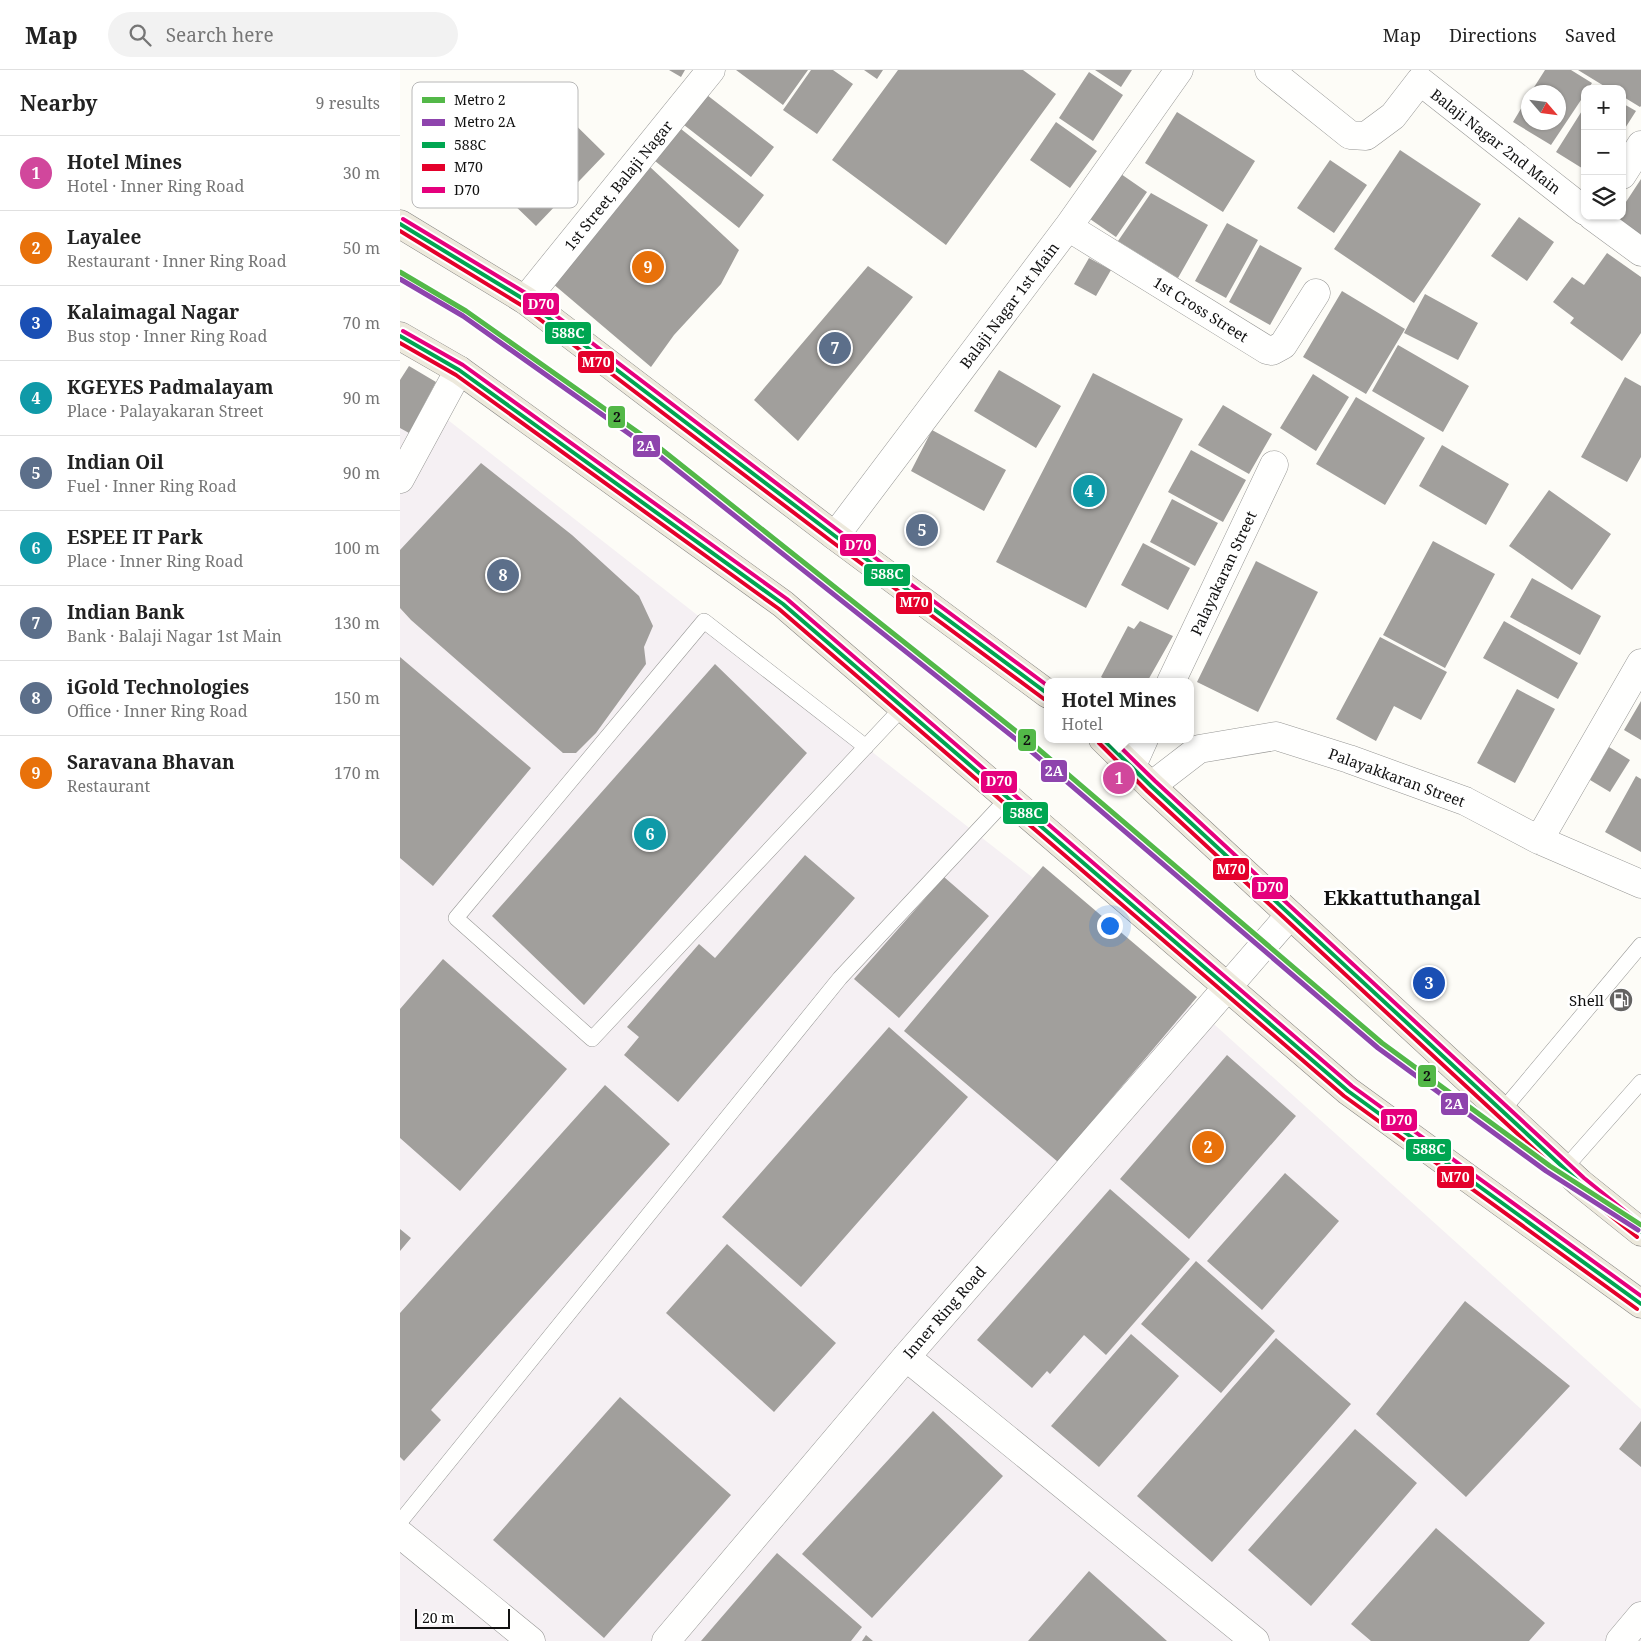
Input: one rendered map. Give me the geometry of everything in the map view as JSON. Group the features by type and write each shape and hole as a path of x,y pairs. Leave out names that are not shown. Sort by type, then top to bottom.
{"main road":[{"path":"400,224 525,300 834,536 1044,691"},
{"path":"400,336 458,370 783,604 1348,1091 1641,1304"},
{"path":"1107,743 1150,786 1580,1183 1641,1232"}],"street":[{"name":"1st Street, Balaji Nagar","path":"525,300 711,70"},
{"name":"Balaji Nagar 1st Main","path":"834,536 1068,227 1179,70"},
{"name":"Balaji Nagar 2nd Main","path":"1270,71 1350,135 1366,136 1393,116 1424,76 1581,206"},
{"path":"1626,169 1641,146"},
{"name":"Balaji Nagar 2nd Main","path":"1599,220 1641,252"},
{"name":"1st Cross Street","path":"1068,227 1267,350 1272,351 1283,344 1316,293"},
{"path":"400,478 458,370"},
{"name":"Palayakaran Street","path":"1173,678 1274,465"},
{"path":"1539,840 1641,663"},
{"name":"Palayakkaran Street","path":"1150,786 1199,749 1276,736 1349,759 1465,801 1539,840 1641,884"},
{"path":"1131,768 1142,743"},
{"name":"Inner Ring Road","path":"666,1641 906,1357 1290,915"},
{"path":"906,1357 1255,1641"},
{"path":"400,1534 531,1641"},
{"path":"1620,1641 1641,1616"}],"lane":[{"path":"866,746 704,621 456,918 592,1039 903,707"},
{"path":"400,1522 840,978 1008,798"},
{"path":"1502,1111 1641,945"},
{"path":"1565,1168 1641,1082"}],"shaded area":[{"path":"400,395 448,420 1175,989 1641,1409 1641,1641 400,1641"}],"building":[{"path":"669,70 685,70 681,77"},
{"path":"736,70 808,70 783,105"},
{"path":"811,70 833,70 853,84 817,134 783,110"},
{"path":"864,70 883,70 877,79"},
{"path":"898,70 1023,70 1056,94 946,245 832,160"},
{"path":"1095,70 1132,70 1121,87"},
{"path":"1545,70 1571,70 1592,83 1591,85 1581,85 1581,100 1566,122 1566,85 1535,85"},
{"path":"1578,70 1641,70 1641,106 1626,98 1626,85 1602,85"},
{"path":"1089,72 1123,95 1093,141 1059,118"},
{"path":"707,95 774,147 751,177 684,125"},
{"path":"1626,105 1636,111 1626,127"},
{"path":"1521,109 1521,127 1513,122"},
{"path":"1177,112 1255,161 1223,212 1145,163"},
{"path":"1581,112 1581,168 1556,152"},
{"path":"1056,122 1097,151 1070,188 1030,160"},
{"path":"578,127 605,154 578,182"},
{"path":"681,129 764,195 739,228 655,161"},
{"path":"1526,130 1561,130 1551,145"},
{"path":"1400,150 1481,204 1414,303 1334,249"},
{"path":"1330,160 1367,185 1334,233 1297,208"},
{"path":"649,166 739,250 721,284 674,335 651,367 552,283"},
{"path":"1121,174 1147,192 1116,237 1090,219"},
{"path":"1641,179 1641,238 1614,221 1626,220 1626,202"},
{"path":"1151,193 1208,225 1178,278 1118,241"},
{"path":"517,208 553,208 536,226"},
{"path":"1519,217 1554,242 1527,281 1491,256"},
{"path":"1227,223 1258,240 1226,298 1195,281"},
{"path":"1260,245 1302,268 1270,325 1229,302"},
{"path":"1607,253 1641,277 1641,333 1622,361 1570,323 1574,318 1553,302 1572,277 1584,285"},
{"path":"1089,258 1111,270 1096,296 1074,284"},
{"path":"868,266 913,297 798,441 754,400"},
{"path":"1342,291 1405,329 1366,394 1303,357"},
{"path":"1425,294 1478,323 1458,360 1404,333"},
{"path":"1398,345 1469,386 1443,432 1372,391"},
{"path":"409,366 436,382 409,433 400,428 400,380"},
{"path":"999,370 1061,406 1036,448 974,411"},
{"path":"1093,373 1183,419 1086,608 996,562"},
{"path":"1313,374 1349,397 1316,451 1280,428"},
{"path":"1625,377 1641,386 1641,457 1627,482 1581,457"},
{"path":"1356,397 1425,438 1385,505 1316,464"},
{"path":"1223,405 1272,434 1249,474 1198,445"},
{"path":"932,430 1006,470 984,511 911,471"},
{"path":"1442,445 1509,484 1486,525 1419,486"},
{"path":"1191,450 1246,480 1223,522 1168,492"},
{"path":"481,463 572,535 639,596 653,626 644,647 646,664 596,733 576,753 563,753 411,620 400,608 400,550"},
{"path":"1549,490 1611,534 1572,590 1509,546"},
{"path":"1172,499 1218,523 1195,566 1150,542"},
{"path":"1433,541 1495,574 1445,668 1383,635"},
{"path":"1143,543 1190,568 1168,610 1121,585"},
{"path":"1256,561 1318,592 1258,712 1197,682"},
{"path":"1532,578 1601,616 1580,655 1510,617"},
{"path":"1140,621 1173,636 1149,678 1101,677 1128,626 1134,629"},
{"path":"1504,621 1578,663 1558,699 1483,658"},
{"path":"1380,637 1447,672 1421,720 1394,706 1376,741 1336,719"},
{"path":"400,657 531,768 433,886 400,858"},
{"path":"715,664 807,753 584,1005 492,916"},
{"path":"1517,689 1555,709 1515,783 1477,763"},
{"path":"1641,701 1641,740 1624,730"},
{"path":"1609,747 1630,760 1610,792 1590,780"},
{"path":"1636,776 1641,779 1641,852 1605,832"},
{"path":"805,855 855,898 678,1102 624,1055 639,1037 627,1027 699,944 715,958"},
{"path":"1043,866 1197,997 1058,1162 904,1031"},
{"path":"944,877 989,916 899,1018 854,979"},
{"path":"443,959 567,1069 460,1191 400,1138 400,1009"},
{"path":"889,1027 968,1097 801,1287 722,1217"},
{"path":"1227,1055 1296,1116 1189,1239 1120,1179"},
{"path":"605,1085 670,1144 431,1410 441,1420 404,1461 400,1457 400,1313"},
{"path":"1285,1173 1339,1221 1262,1310 1207,1261"},
{"path":"1110,1189 1190,1259 1106,1355 1084,1335 1050,1374 1047,1371 1032,1388 977,1340"},
{"path":"400,1229 411,1238 400,1251"},
{"path":"727,1244 836,1343 774,1412 666,1313"},
{"path":"1196,1261 1275,1331 1221,1393 1141,1324"},
{"path":"1465,1301 1570,1386 1466,1497 1376,1414"},
{"path":"1131,1334 1179,1376 1099,1467 1051,1426"},
{"path":"1276,1338 1351,1404 1212,1562 1137,1496"},
{"path":"620,1397 731,1495 604,1638 493,1540"},
{"path":"933,1411 1003,1476 872,1618 802,1554"},
{"path":"1641,1421 1641,1467 1619,1449"},
{"path":"1355,1429 1417,1483 1311,1606 1248,1550"},
{"path":"1436,1528 1545,1623 1529,1641 1371,1641 1351,1624"},
{"path":"777,1553 862,1627 851,1641 701,1641"},
{"path":"1089,1571 1167,1641 1028,1641"},
{"path":"866,1635 873,1641 862,1641"}],"metro line":[{"name":"2","path":"400,272 466,311 656,445 1036,747 1382,1043 1550,1166 1641,1225"},
{"name":"2A","path":"400,279 463,316 652,450 1032,752 1378,1048 1546,1171 1638,1230"}],"transit line":[{"name":"D70","path":"403,219 529,295 839,531 1044,683"},
{"name":"588C","path":"400,224 525,300 835,536 1044,691"},
{"name":"M70","path":"400,231 521,305 831,541 1044,699"},
{"name":"D70","path":"403,331 463,365 787,599 1352,1086 1641,1296"},
{"name":"588C","path":"400,336 459,370 783,604 1348,1091 1641,1304"},
{"name":"M70","path":"400,343 456,375 779,609 1344,1096 1637,1309"},
{"name":"M70","path":"1099,743 1147,791 1576,1188 1637,1237"},
{"name":"588C","path":"1107,743 1151,786 1580,1183 1641,1232"},
{"name":"D70","path":"1116,743 1584,1178 1641,1224"}],"place":[{"name":"Saravana Bhavan","path":"648,267"},
{"name":"Indian Bank","path":"835,348"},
{"name":"KGEYES Padmalayam","path":"1089,491"},
{"name":"Indian Oil","path":"922,530"},
{"name":"iGold Technologies","path":"503,575"},
{"name":"Hotel Mines","path":"1119,778"},
{"name":"ESPEE IT Park","path":"650,834"},
{"name":"Kalaimagal Nagar","path":"1429,983"},
{"name":"Shell","path":"1621,1000"},
{"name":"Layalee","path":"1208,1147"}],"district":[{"name":"Ekkattuthangal","path":"1402,897"}]}
